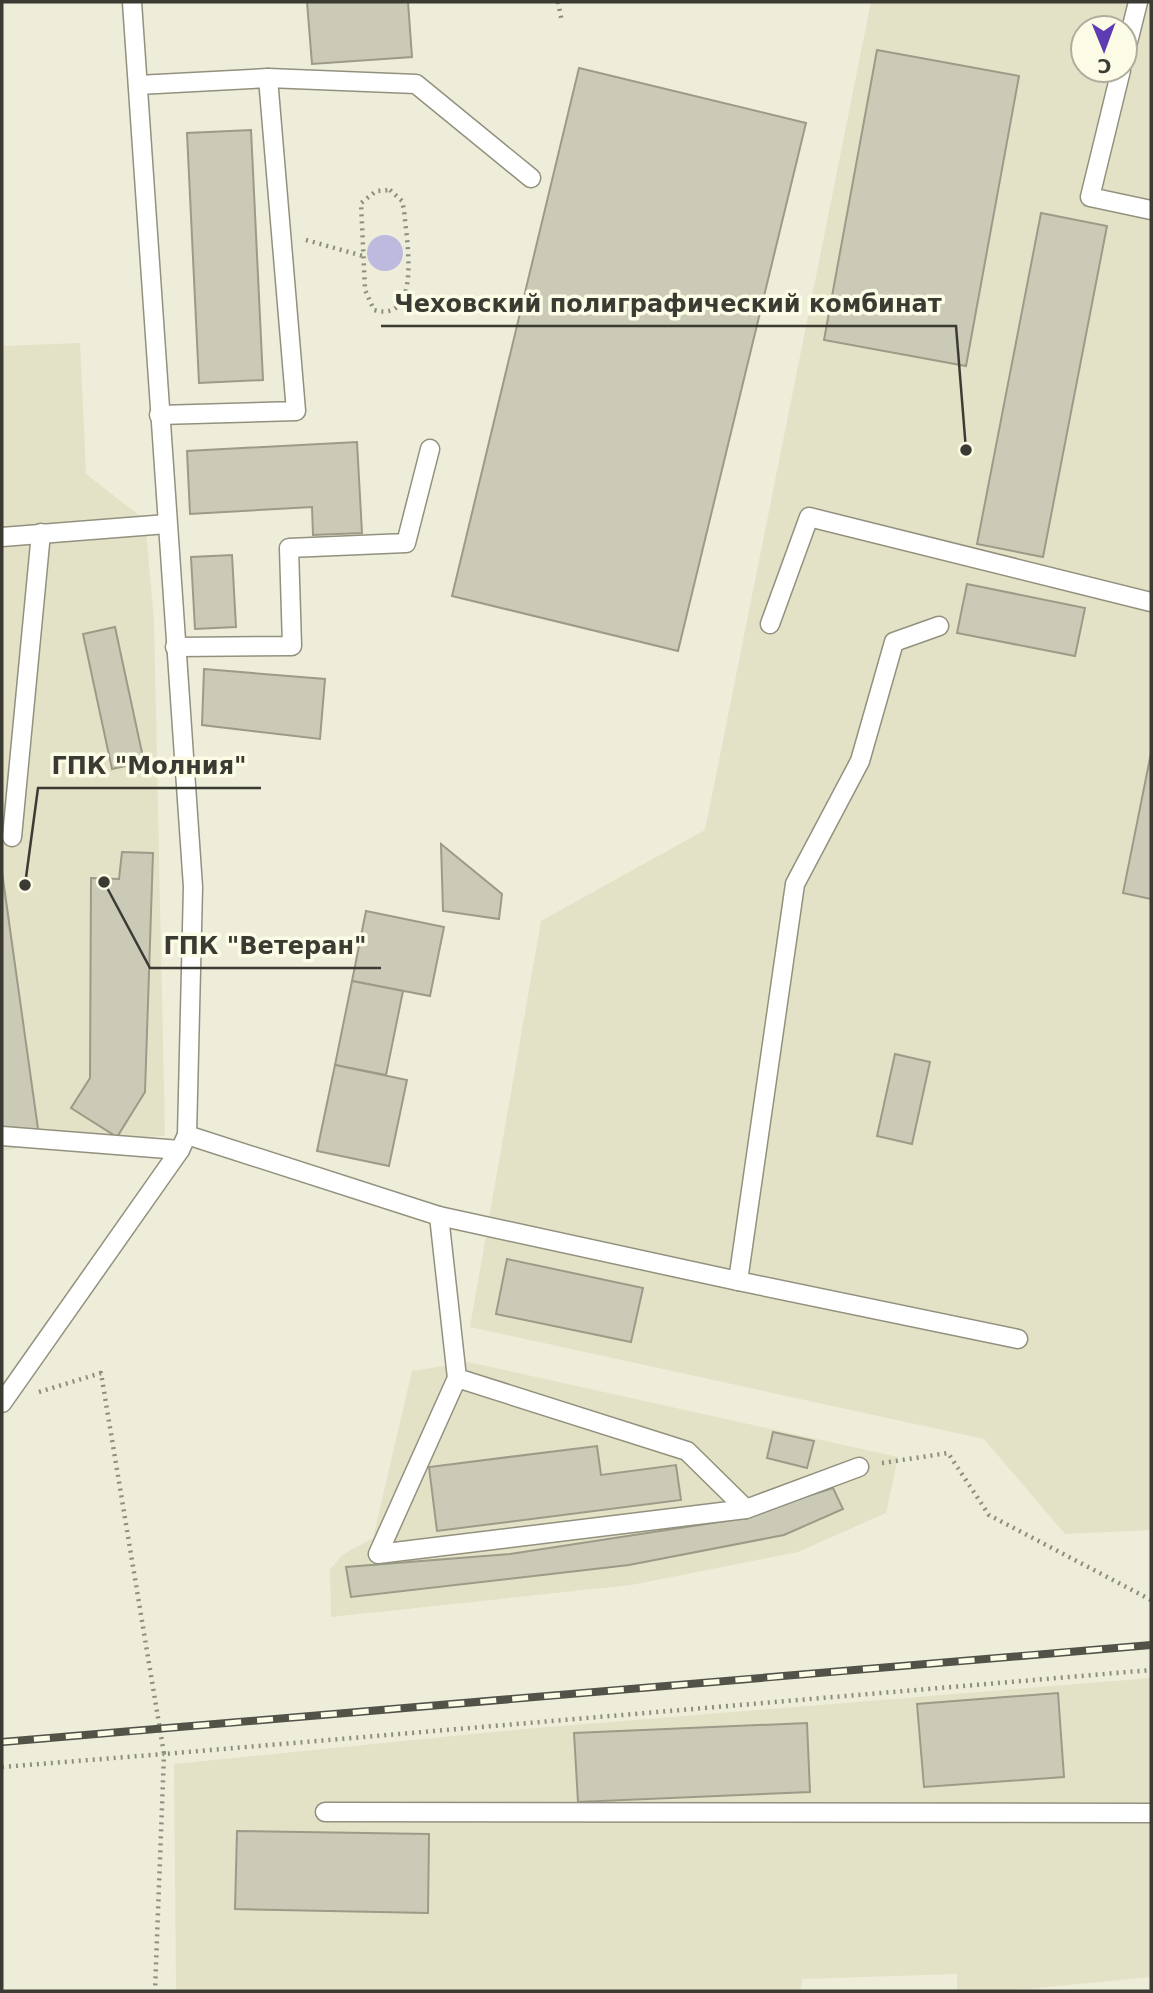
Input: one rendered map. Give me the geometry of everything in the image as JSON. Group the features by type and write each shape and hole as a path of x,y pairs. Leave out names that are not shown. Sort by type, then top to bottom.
{"lane":[{"path":"3,1403 184,1143 193,887 132,2"},
{"path":"138,85 268,78 416,84 531,178"},
{"path":"159,415 296,411 268,78"},
{"path":"1118,84 1090,197 1151,211"},
{"path":"175,647 292,646 289,548 406,543 430,449"},
{"path":"770,624 809,517 1151,603"},
{"path":"2,537 167,524"},
{"path":"12,837 41,533"},
{"path":"738,1282 795,884 860,761 894,642 939,626"},
{"path":"2,1136 184,1143 439,1216 738,1282 1018,1339"},
{"path":"439,1216 457,1378 378,1553 746,1509 859,1467"},
{"path":"457,1378 687,1451 746,1509"},
{"path":"325,1812 1151,1813"}],"path":[{"path":"558,2 562,22"},
{"path":"390,190 402,201 404,209 408,284 403,304 393,312 374,310 369,303 363,256 361,204 376,191 390,190"},
{"path":"279,233 363,256"},
{"path":"3,1403 101,1373 164,1754 155,1991"},
{"path":"859,1467 948,1452 989,1515 1151,1600"},
{"path":"2,1767 1151,1670"}],"shaded area":[{"path":"871,2 1151,2 1151,1530 1065,1534 984,1439 470,1327 541,921 705,830"},
{"path":"385,235 398,240 403,253 398,266 385,271 372,266 367,253 372,240"},
{"path":"80,343 86,474 145,520 154,620 165,1136 53,1142 2,1151 2,346"},
{"path":"468,1362 898,1457 886,1513 798,1552 631,1585 331,1617 330,1570 342,1555 373,1538 412,1371"},
{"path":"1151,1678 1151,1977 1006,1991 957,1991 957,1974 802,1979 801,1991 176,1991 174,1764 512,1730"}],"building":[{"path":"307,2 408,2 412,57 312,64"},
{"path":"877,50 1019,76 966,366 824,340"},
{"path":"579,68 806,123 678,651 452,596"},
{"path":"251,130 263,380 199,383 187,133"},
{"path":"1041,213 1107,226 1043,557 977,544"},
{"path":"357,442 362,533 313,535 312,507 190,514 187,451"},
{"path":"232,555 236,627 195,629 191,557"},
{"path":"967,584 1085,608 1075,656 957,633"},
{"path":"115,627 144,762 112,769 83,634"},
{"path":"204,669 325,679 320,739 202,725"},
{"path":"1151,753 1151,899 1123,893"},
{"path":"441,844 502,894 499,919 443,911"},
{"path":"122,852 153,853 145,1092 117,1137 71,1108 90,1078 91,878 119,879"},
{"path":"2,872 39,1136 2,1141"},
{"path":"366,911 444,927 430,996 352,981"},
{"path":"352,981 403,991 386,1075 335,1065"},
{"path":"895,1054 930,1062 912,1144 877,1136"},
{"path":"335,1065 407,1080 389,1166 317,1151"},
{"path":"507,1259 643,1288 631,1342 496,1314"},
{"path":"773,1432 814,1441 807,1468 767,1458"},
{"path":"597,1446 601,1475 676,1465 681,1500 437,1531 429,1467"},
{"path":"833,1488 843,1509 784,1535 629,1565 351,1597 346,1567 510,1554 732,1520"},
{"path":"1058,1693 1064,1777 924,1787 917,1704"},
{"path":"807,1723 810,1792 578,1802 574,1733"},
{"path":"237,1831 429,1834 428,1913 235,1909"}],"railway":[{"path":"2,1742 1151,1645"}],"place":[{"name":"Чеховский полиграфический комбинат","path":"966,450"},
{"name":"ГПК \"Ветеран\"","path":"104,882"},
{"name":"ГПК \"Молния\"","path":"25,885"}]}
